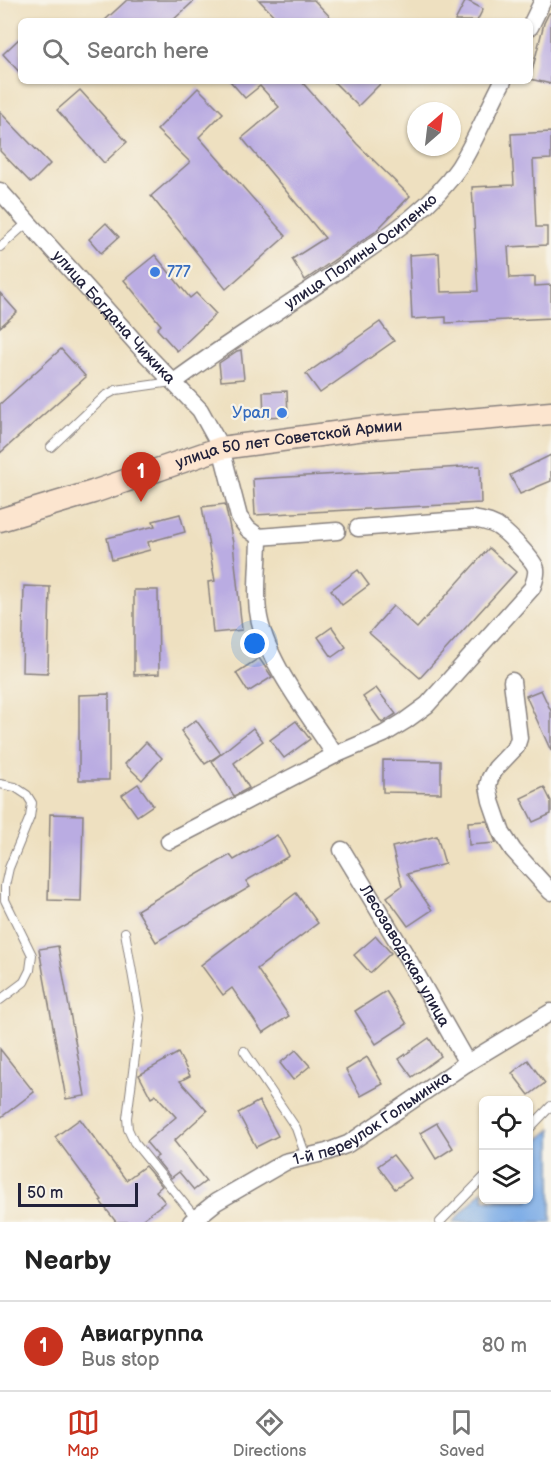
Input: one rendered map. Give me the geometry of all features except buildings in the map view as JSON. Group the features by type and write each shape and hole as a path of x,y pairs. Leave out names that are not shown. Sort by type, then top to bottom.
{"main road":[{"name":"улица 50 лет Советской Армии","path":"0,520 93,492 221,448 372,428 551,413"}],"street":[{"path":"533,21 543,0"},
{"name":"улица Полины Осипенко","path":"174,382 215,351 296,300 406,223 437,193 458,167 500,84"},
{"name":"улица Богдана Чижика","path":"0,191 146,354 200,410 221,448"},
{"path":"221,448 239,518 259,537 337,531"},
{"path":"169,840 335,755 384,734 427,705 532,588 536,579 533,562 501,528 488,522 473,519 358,528"},
{"path":"259,537 258,609 261,629 278,667 335,755"},
{"path":"512,681 519,738 516,747 496,768 488,786 502,833 513,850 551,892"},
{"name":"Лесозаводская улица","path":"342,850 405,954 467,1064"},
{"name":"1-й переулок Гольминка","path":"193,1219 216,1202 285,1162 327,1152 348,1144 467,1064 551,1012"}],"lane":[{"path":"0,247 28,222"},
{"path":"51,447 105,396 116,390 174,382"},
{"path":"0,783 15,787 27,795 32,803 30,817 9,868 5,900 32,955 30,970 24,982 0,1000"},
{"path":"125,932 140,1018 127,1118 128,1129 134,1142 193,1219"},
{"path":"244,1051 296,1128 306,1157"},
{"path":"533,1125 551,1106"},
{"path":"440,1222 479,1181"}],"water":[{"path":"551,1129 551,1222 453,1222 479,1194 479,1204 533,1204 533,1145"}],"place":[{"name":"777","path":"155,272"},
{"name":"Урал","path":"282,413"},
{"name":"Авиагруппа","path":"141,502"}]}
